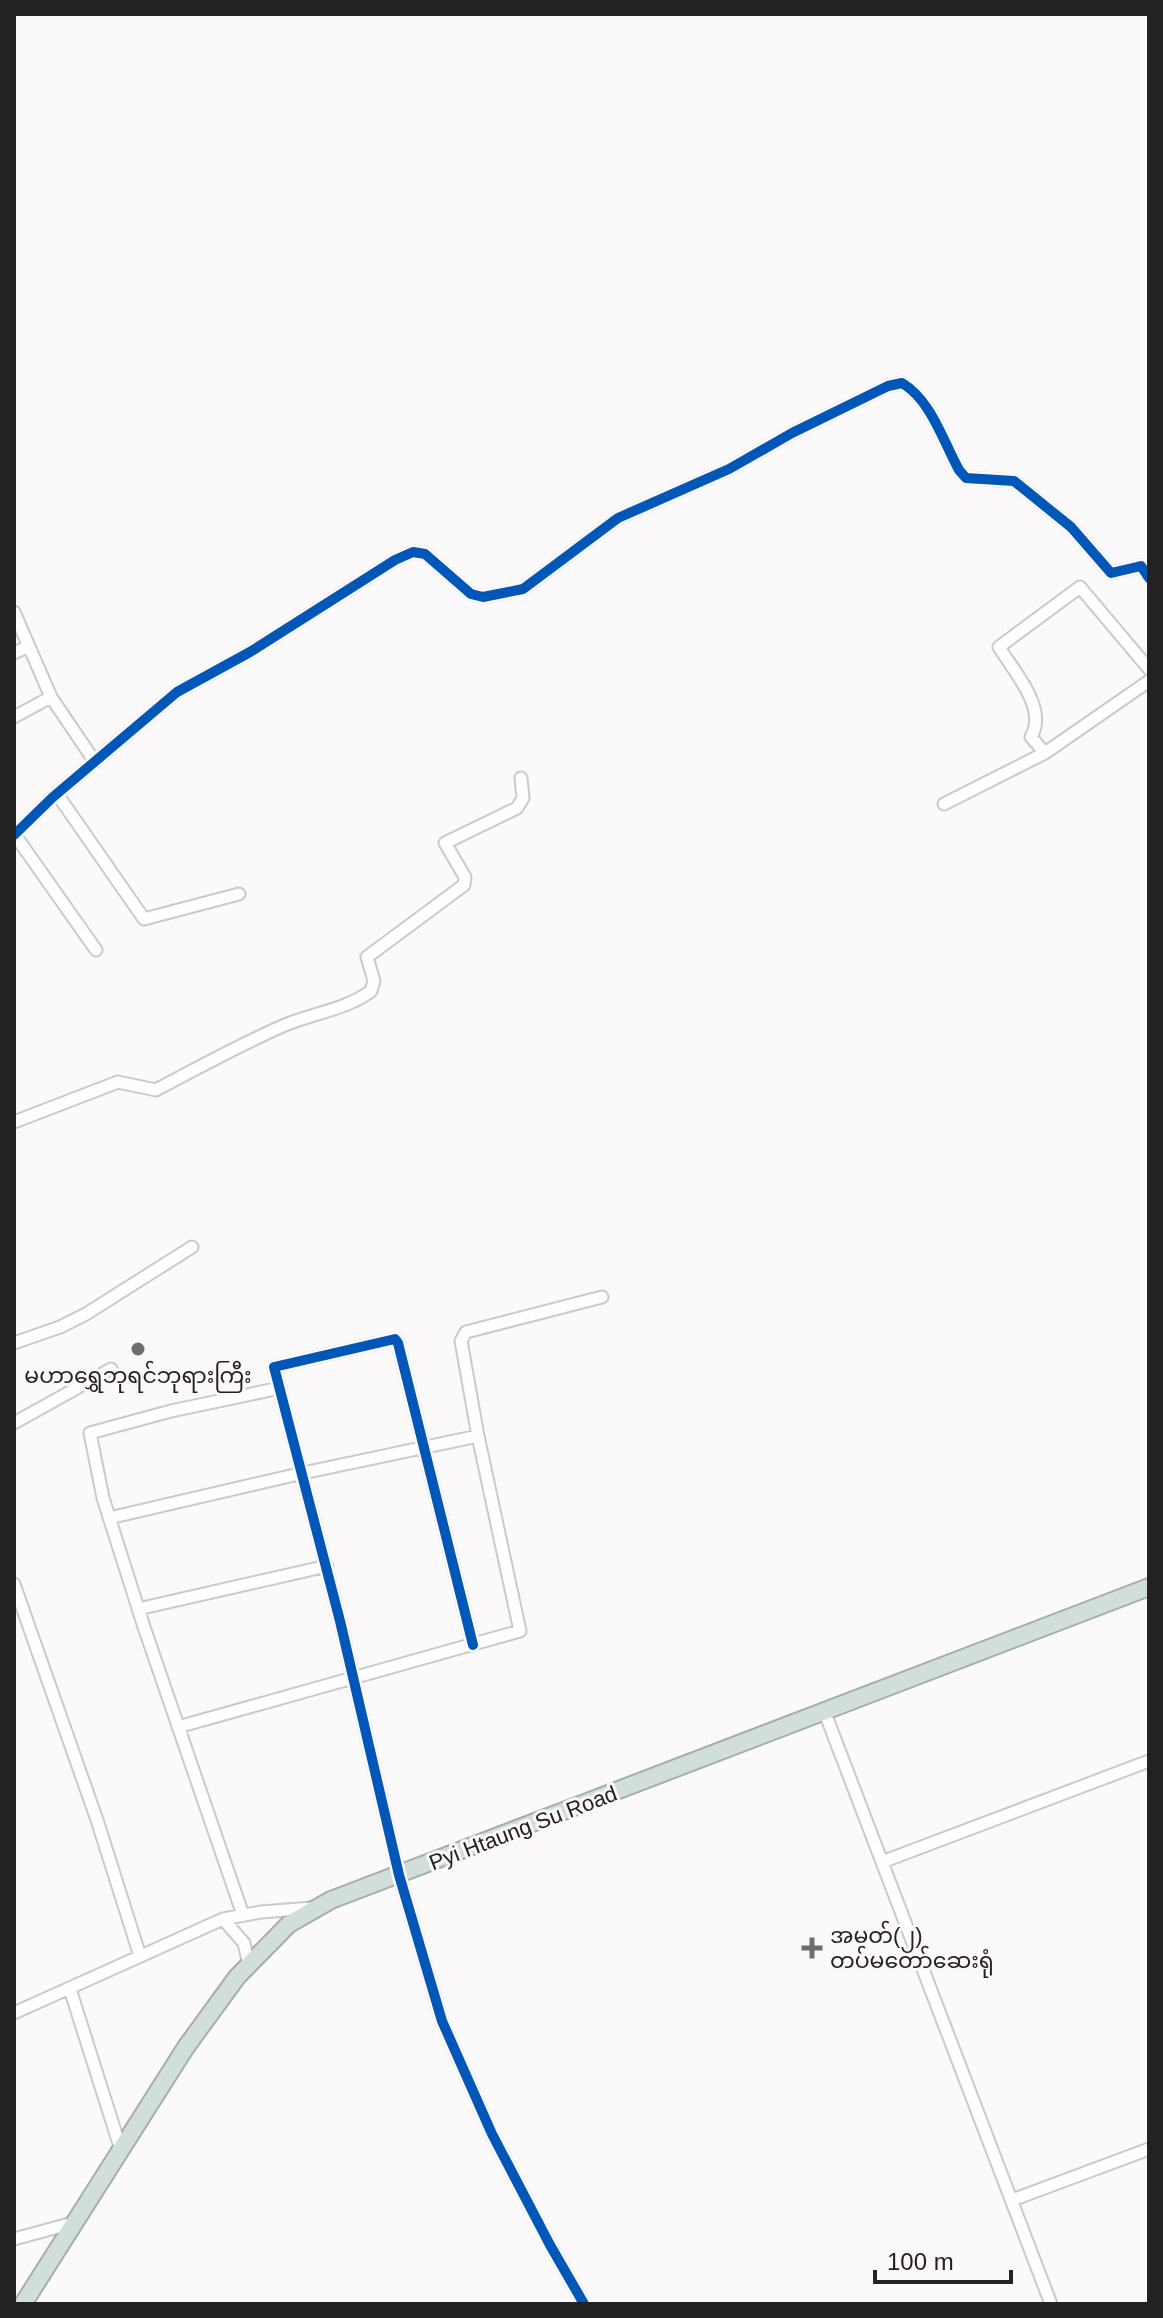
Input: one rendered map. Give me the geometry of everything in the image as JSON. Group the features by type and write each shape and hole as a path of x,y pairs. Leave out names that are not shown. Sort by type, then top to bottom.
{"highway":[{"name":"Pyi Htaung Su Road","path":"23,2304 186,2047 237,1977 289,1924 331,1900 1149,1587"}],"street":[{"path":"96,950 14,835 57,794 177,692 250,652 395,560 413,552 425,554 471,594 483,597 523,589 618,518 729,469 882,388 902,383 917,391 966,478 1014,481 1071,527 1111,573 1141,566 1149,578"},
{"path":"1045,753 1031,737 1037,727 1035,707 999,647 1080,587 1149,669"},
{"path":"14,612 51,697 95,762"},
{"path":"14,653 29,646"},
{"path":"944,804 1045,753 1149,681"},
{"path":"14,717 51,697"},
{"path":"14,1122 118,1082 156,1090 282,1027 317,1012 354,1003 371,991 374,981 367,957 464,885 465,877 445,843 517,808 523,798 521,778"},
{"path":"57,794 144,919 239,894"},
{"path":"14,1343 86,1314 192,1247"},
{"path":"178,1727 520,1631 461,1341 466,1332 602,1297"},
{"path":"473,1645 395,1339 274,1367 327,1566 399,1875 442,2021 492,2134 584,2304"},
{"path":"14,1423 111,1369"},
{"path":"243,1915 109,1518 90,1433 171,1411 280,1388"},
{"path":"109,1518 478,1436"},
{"path":"138,1609 327,1566"},
{"path":"14,1584 97,1820 140,1956"},
{"path":"825,1713 1051,2304"},
{"path":"882,1862 1149,1761"},
{"path":"14,2013 223,1919 317,1908"},
{"path":"223,1919 244,1943 249,1965"},
{"path":"70,1989 121,2150"},
{"path":"1012,2200 1149,2149"},
{"path":"14,2239 73,2223"}],"cycle path":[{"path":"14,835 53,797 177,692 250,652 395,560 413,552 425,554 471,594 483,597 523,589 618,518 729,469 792,433 888,386 902,383 921,400 966,478 1014,481 1071,527 1111,573 1141,566 1149,578"},
{"path":"473,1645 398,1343 395,1339 274,1367 340,1621 399,1875 442,2021 492,2134 584,2304"}],"place":[{"name":"မဟာရွှေဘုရင်ဘုရားကြီး","path":"138,1349"},
{"name":"အမှတ်(၂) တပ်မတော်ဆေးရုံ","path":"812,1948"}]}
